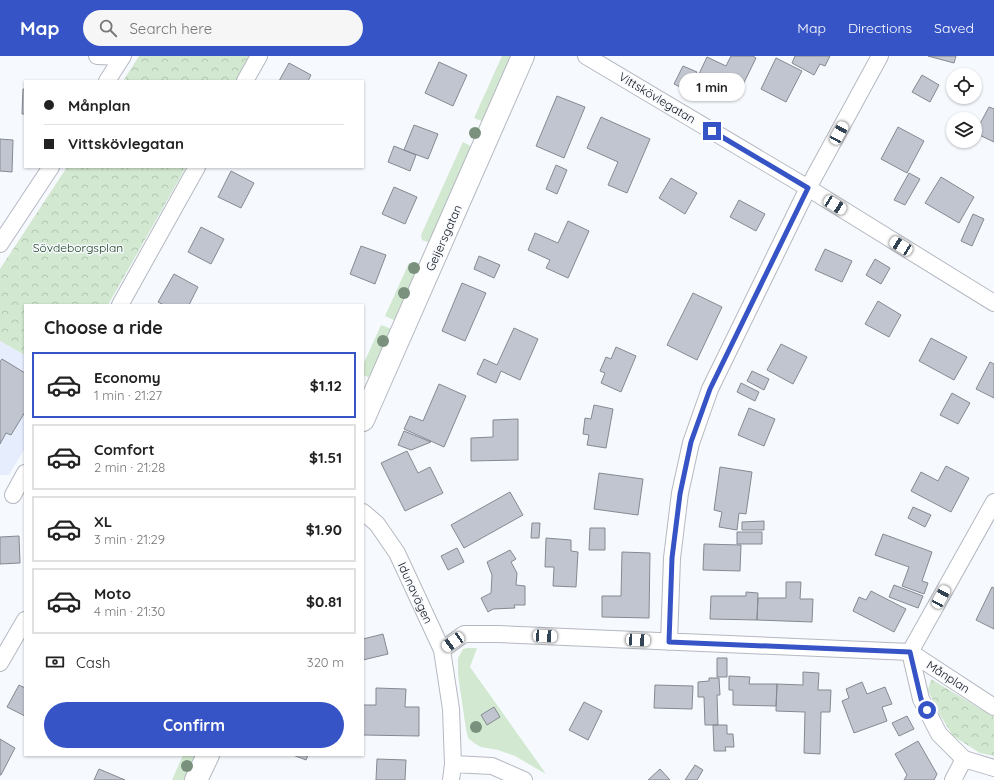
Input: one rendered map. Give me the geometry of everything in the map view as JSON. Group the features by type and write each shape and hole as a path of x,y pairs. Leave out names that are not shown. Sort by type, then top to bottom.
{"street":[{"path":"97,56 122,57 108,80"},
{"path":"246,80 260,56"},
{"name":"Geijersgatan","path":"364,418 523,56"},
{"name":"Vittskövlegatan","path":"586,56 808,188 994,303"},
{"path":"669,642 673,551 680,494 691,442 710,389 808,188 880,56"},
{"path":"0,244 50,168"},
{"path":"121,304 196,168"},
{"path":"12,496 24,475"},
{"path":"442,650 464,634 498,634 910,652 994,502"},
{"name":"Idunavägen","path":"364,513 377,524 397,553 442,650 451,709 453,764 451,780"},
{"path":"0,663 24,622"},
{"name":"Månplan","path":"910,652 994,707"},
{"name":"Månplan","path":"910,652 921,699 939,734 964,759 994,768"},
{"path":"196,780 208,756"},
{"path":"953,780 964,759"},
{"path":"453,764 492,766 524,780"}],"shaded area":[{"path":"0,341 24,354 24,450 9,475 0,475"}],"green space":[{"path":"139,56 249,56 236,80 124,80"},
{"path":"502,56 512,56 484,122 474,118"},
{"path":"463,142 473,147 430,243 422,240 421,235"},
{"name":"Sövdeborgsplan","path":"66,168 185,168 109,304 24,304 24,354 0,341 0,269"},
{"path":"409,263 419,267 396,321 385,316"},
{"path":"381,325 392,329 371,375 368,377 364,375 364,363"},
{"path":"477,648 470,667 546,774 515,756 498,750 481,747 468,738 458,675 458,658 463,649"},
{"path":"931,679 994,717 994,756 980,753 953,736 938,712 928,690"},
{"path":"183,756 197,756 185,780 172,780"}],"building":[{"path":"731,56 753,56 756,58 736,99 706,84 708,79 699,74 707,57 726,66"},
{"path":"795,56 830,56 825,66 820,64 814,75 792,63"},
{"path":"928,56 956,56 954,63"},
{"path":"776,58 802,71 786,102 761,89"},
{"path":"439,62 467,75 453,106 425,93"},
{"path":"289,63 311,75 308,80 280,80"},
{"path":"683,66 697,72 688,91 674,84"},
{"path":"922,75 939,85 930,102 912,92"},
{"path":"23,89 24,89 24,114 22,114"},
{"path":"557,96 585,107 564,158 536,146"},
{"path":"989,107 994,109 994,142 982,136 982,120"},
{"path":"601,117 650,139 627,193 608,185 618,162 587,148"},
{"path":"414,125 438,134 428,159 404,150"},
{"path":"898,127 924,141 907,173 881,159"},
{"path":"0,139 13,140 12,172 0,171"},
{"path":"394,146 416,155 410,171 388,162"},
{"path":"556,165 567,170 557,194 546,189"},
{"path":"231,171 254,183 241,208 218,197"},
{"path":"909,173 920,179 905,205 894,200"},
{"path":"941,177 974,197 959,223 925,203"},
{"path":"671,178 697,193 685,214 659,198"},
{"path":"394,187 417,197 405,224 382,214"},
{"path":"739,200 765,214 756,231 730,217"},
{"path":"973,214 984,219 972,246 961,241"},
{"path":"568,221 589,231 568,278 546,268 550,260 528,250 535,233 558,243"},
{"path":"201,227 224,239 211,264 188,252"},
{"path":"361,246 386,255 375,284 350,274"},
{"path":"825,249 852,261 842,282 815,270"},
{"path":"479,256 500,265 494,278 474,269"},
{"path":"875,259 890,268 881,284 866,275"},
{"path":"174,274 198,287 190,304 162,304 158,302"},
{"path":"462,283 486,293 465,341 442,331"},
{"path":"693,293 722,307 697,360 667,345"},
{"path":"878,301 901,315 889,337 865,324"},
{"path":"514,328 538,339 520,380 501,371 496,383 477,374 484,359 497,365"},
{"path":"931,338 967,357 954,380 919,361"},
{"path":"781,344 807,357 793,384 767,370"},
{"path":"616,347 636,356 621,392 601,383 605,373 600,371 606,357 611,359"},
{"path":"2,359 24,372 24,414 11,435 6,433 0,444 0,362"},
{"path":"990,362 994,364 994,398 976,389"},
{"path":"752,371 769,379 764,390 747,381"},
{"path":"741,383 759,392 755,401 737,392"},
{"path":"439,384 466,396 444,447 404,429 410,416 423,421"},
{"path":"952,393 970,403 958,424 940,415"},
{"path":"594,405 613,409 606,448 587,445 589,435 583,434 585,418 591,419"},
{"path":"749,408 775,419 764,446 738,435"},
{"path":"518,419 518,460 471,461 471,438 493,437 493,420"},
{"path":"404,431 431,442 411,450 398,445"},
{"path":"407,451 418,473 430,467 443,493 405,511 381,463"},
{"path":"946,466 969,478 951,512 911,491 921,472 938,481"},
{"path":"720,467 752,472 746,514 739,513 737,530 719,527 722,512 714,510"},
{"path":"599,473 643,479 638,515 594,509"},
{"path":"510,492 523,515 464,548 451,525"},
{"path":"913,507 931,515 925,527 908,518"},
{"path":"764,521 764,530 742,530 742,522"},
{"path":"532,523 540,523 539,538 531,538"},
{"path":"590,528 605,528 605,550 589,550"},
{"path":"737,532 762,532 762,544 737,544"},
{"path":"883,534 932,552 922,581 928,583 924,594 902,586 909,567 875,555"},
{"path":"19,536 20,563 0,564 0,537"},
{"path":"546,538 571,540 571,551 578,552 576,587 553,586 554,567 545,567"},
{"path":"704,544 741,545 740,571 703,570"},
{"path":"457,548 464,562 448,570 441,556"},
{"path":"510,550 516,559 511,562 517,573 516,585 525,586 525,605 514,605 515,608 493,609 488,612 481,598 491,593 492,575 487,562"},
{"path":"622,552 650,553 649,618 602,617 602,596 621,596"},
{"path":"786,582 801,582 800,599 813,599 812,622 757,620 758,598 786,598"},
{"path":"894,585 923,596 918,608 889,597"},
{"path":"992,587 994,588 994,629 976,620"},
{"path":"871,591 906,609 894,632 853,611 859,597 866,600"},
{"path":"746,592 758,593 757,620 710,619 711,596 746,596"},
{"path":"383,634 388,654 364,660 364,639"},
{"path":"717,658 727,658 727,677 717,677"},
{"path":"803,672 819,673 818,690 831,690 830,712 821,712 820,754 804,753 805,712 776,711 777,684 803,685"},
{"path":"729,676 750,677 749,684 777,684 776,706 733,705 733,690 729,690"},
{"path":"709,678 719,678 720,695 717,695 718,725 705,725 704,697 698,697 698,682 709,681"},
{"path":"862,682 867,694 885,687 892,704 882,707 887,721 854,733 842,701 849,698 846,689"},
{"path":"19,685 24,688 24,716 7,707"},
{"path":"655,685 693,686 692,709 654,708"},
{"path":"376,688 406,689 405,707 419,707 419,736 364,735 364,705 376,705"},
{"path":"584,702 602,711 588,740 569,730"},
{"path":"494,707 500,717 487,725 481,715"},
{"path":"907,716 914,729 899,736 892,723"},
{"path":"713,725 727,725 727,734 733,734 734,747 725,747 726,751 714,751"},
{"path":"0,739 15,748 1,775 0,775"},
{"path":"918,741 937,774 934,780 904,780 907,775 895,754"},
{"path":"296,756 308,756 306,760"},
{"path":"377,759 406,760 405,780 376,780"},
{"path":"695,765 703,770 697,780 685,780"},
{"path":"99,769 125,780 94,780"},
{"path":"660,769 670,780 648,780"}],"route":[{"path":"712,131 808,188 710,389 691,442 680,494 672,558 669,642 910,652 921,699 927,710"}]}
